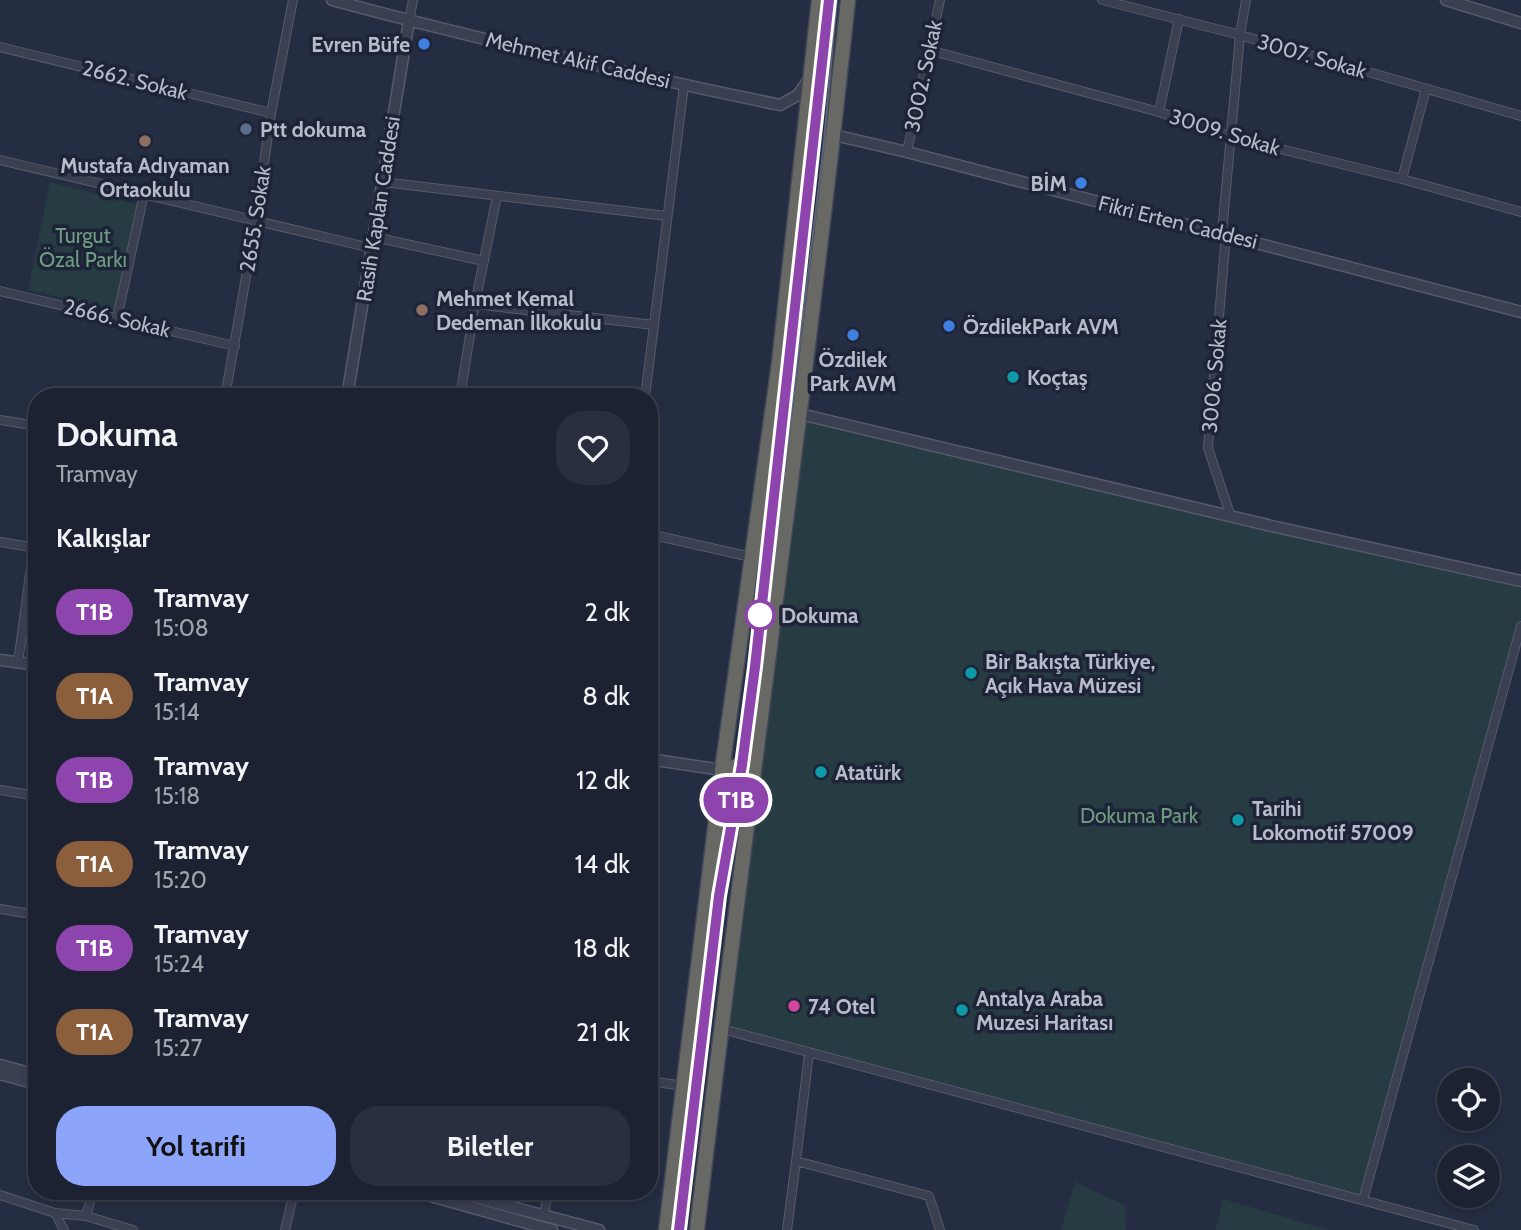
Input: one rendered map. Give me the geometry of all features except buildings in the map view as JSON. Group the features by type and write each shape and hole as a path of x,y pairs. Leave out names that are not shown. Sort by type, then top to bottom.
{"highway":[{"path":"666,1230 722,770 779,363 819,0"},
{"path":"697,1230 755,752 800,414 848,0"},
{"path":"722,770 742,765 755,752"}],"street":[{"name":"2655. Sokak","path":"227,388 256,220 271,113 293,0"},
{"name":"Mehmet Akif Caddesi","path":"332,0 684,85 780,105 798,95 812,73"},
{"path":"409,20 413,0"},
{"name":"3002. Sokak","path":"907,152 940,0"},
{"name":"3007. Sokak","path":"1102,0 1240,35 1521,116"},
{"name":"3006. Sokak","path":"1230,514 1208,448 1240,35 1246,0"},
{"path":"1446,0 1521,23"},
{"path":"1159,111 1179,19"},
{"name":"Rasih Kaplan Caddesi","path":"349,388 409,20"},
{"name":"2662. Sokak","path":"0,47 271,113"},
{"name":"3009. Sokak","path":"929,50 1159,111 1232,137 1521,212"},
{"path":"646,388 684,85"},
{"path":"1402,179 1426,89"},
{"name":"Fikri Erten Caddesi","path":"834,135 1224,233 1521,312"},
{"path":"0,160 256,220 484,261"},
{"path":"383,182 667,216"},
{"path":"117,318 144,194"},
{"path":"461,388 497,196"},
{"name":"2666. Sokak","path":"0,291 235,346"},
{"path":"475,304 654,325"},
{"path":"800,414 1521,581"},
{"path":"0,420 28,425"},
{"path":"658,536 751,556"},
{"path":"0,542 28,547"},
{"path":"18,663 28,589"},
{"path":"1363,1200 1521,626"},
{"path":"1,661 28,665"},
{"path":"658,760 722,770"},
{"path":"0,790 28,795"},
{"path":"0,909 28,914"},
{"path":"722,1029 1474,1230"},
{"path":"787,1230 809,1053"},
{"path":"0,1065 28,1073"},
{"path":"0,1074 28,1082"},
{"path":"658,1082 684,1086"},
{"path":"796,1160 929,1196 940,1230"},
{"path":"0,1195 55,1213 86,1216 133,1230"},
{"path":"86,1216 91,1200"},
{"path":"285,1230 292,1200"},
{"path":"445,1200 552,1230"},
{"path":"486,1200 599,1230"},
{"path":"544,1215 547,1200"},
{"path":"55,1213 64,1230"}],"green space":[{"name":"Turgut Özal Parkı","path":"50,182 139,205 115,310 28,290"},
{"name":"Dokuma Park","path":"800,414 1521,581 1521,626 1363,1200 722,1029"},
{"path":"1075,1182 1125,1205 1126,1230 1061,1230"},
{"path":"1223,1199 1329,1230 1215,1230"}],"tram line":[{"name":"T1B","path":"679,1230 719,896 742,765 755,667 829,0"},
{"path":"685,1230 725,897 761,666 823,151 837,0"}],"place":[{"name":"Evren Büfe","path":"424,44"},
{"name":"Ptt dokuma","path":"246,129"},
{"name":"Mustafa Adıyaman Ortaokulu","path":"145,141"},
{"name":"BİM","path":"1081,183"},
{"name":"Mehmet Kemal Dedeman İlkokulu","path":"422,310"},
{"name":"ÖzdilekPark AVM","path":"949,326"},
{"name":"Özdilek Park AVM","path":"853,335"},
{"name":"Koçtaş","path":"1013,377"},
{"name":"Dokuma","path":"760,615"},
{"name":"Bir Bakışta Türkiye, Açık Hava Müzesi","path":"971,673"},
{"name":"Atatürk","path":"821,772"},
{"name":"Tarihi Lokomotif 57009","path":"1238,820"},
{"name":"74 Otel","path":"794,1006"},
{"name":"Antalya Araba Muzesi Haritası","path":"962,1010"}]}
